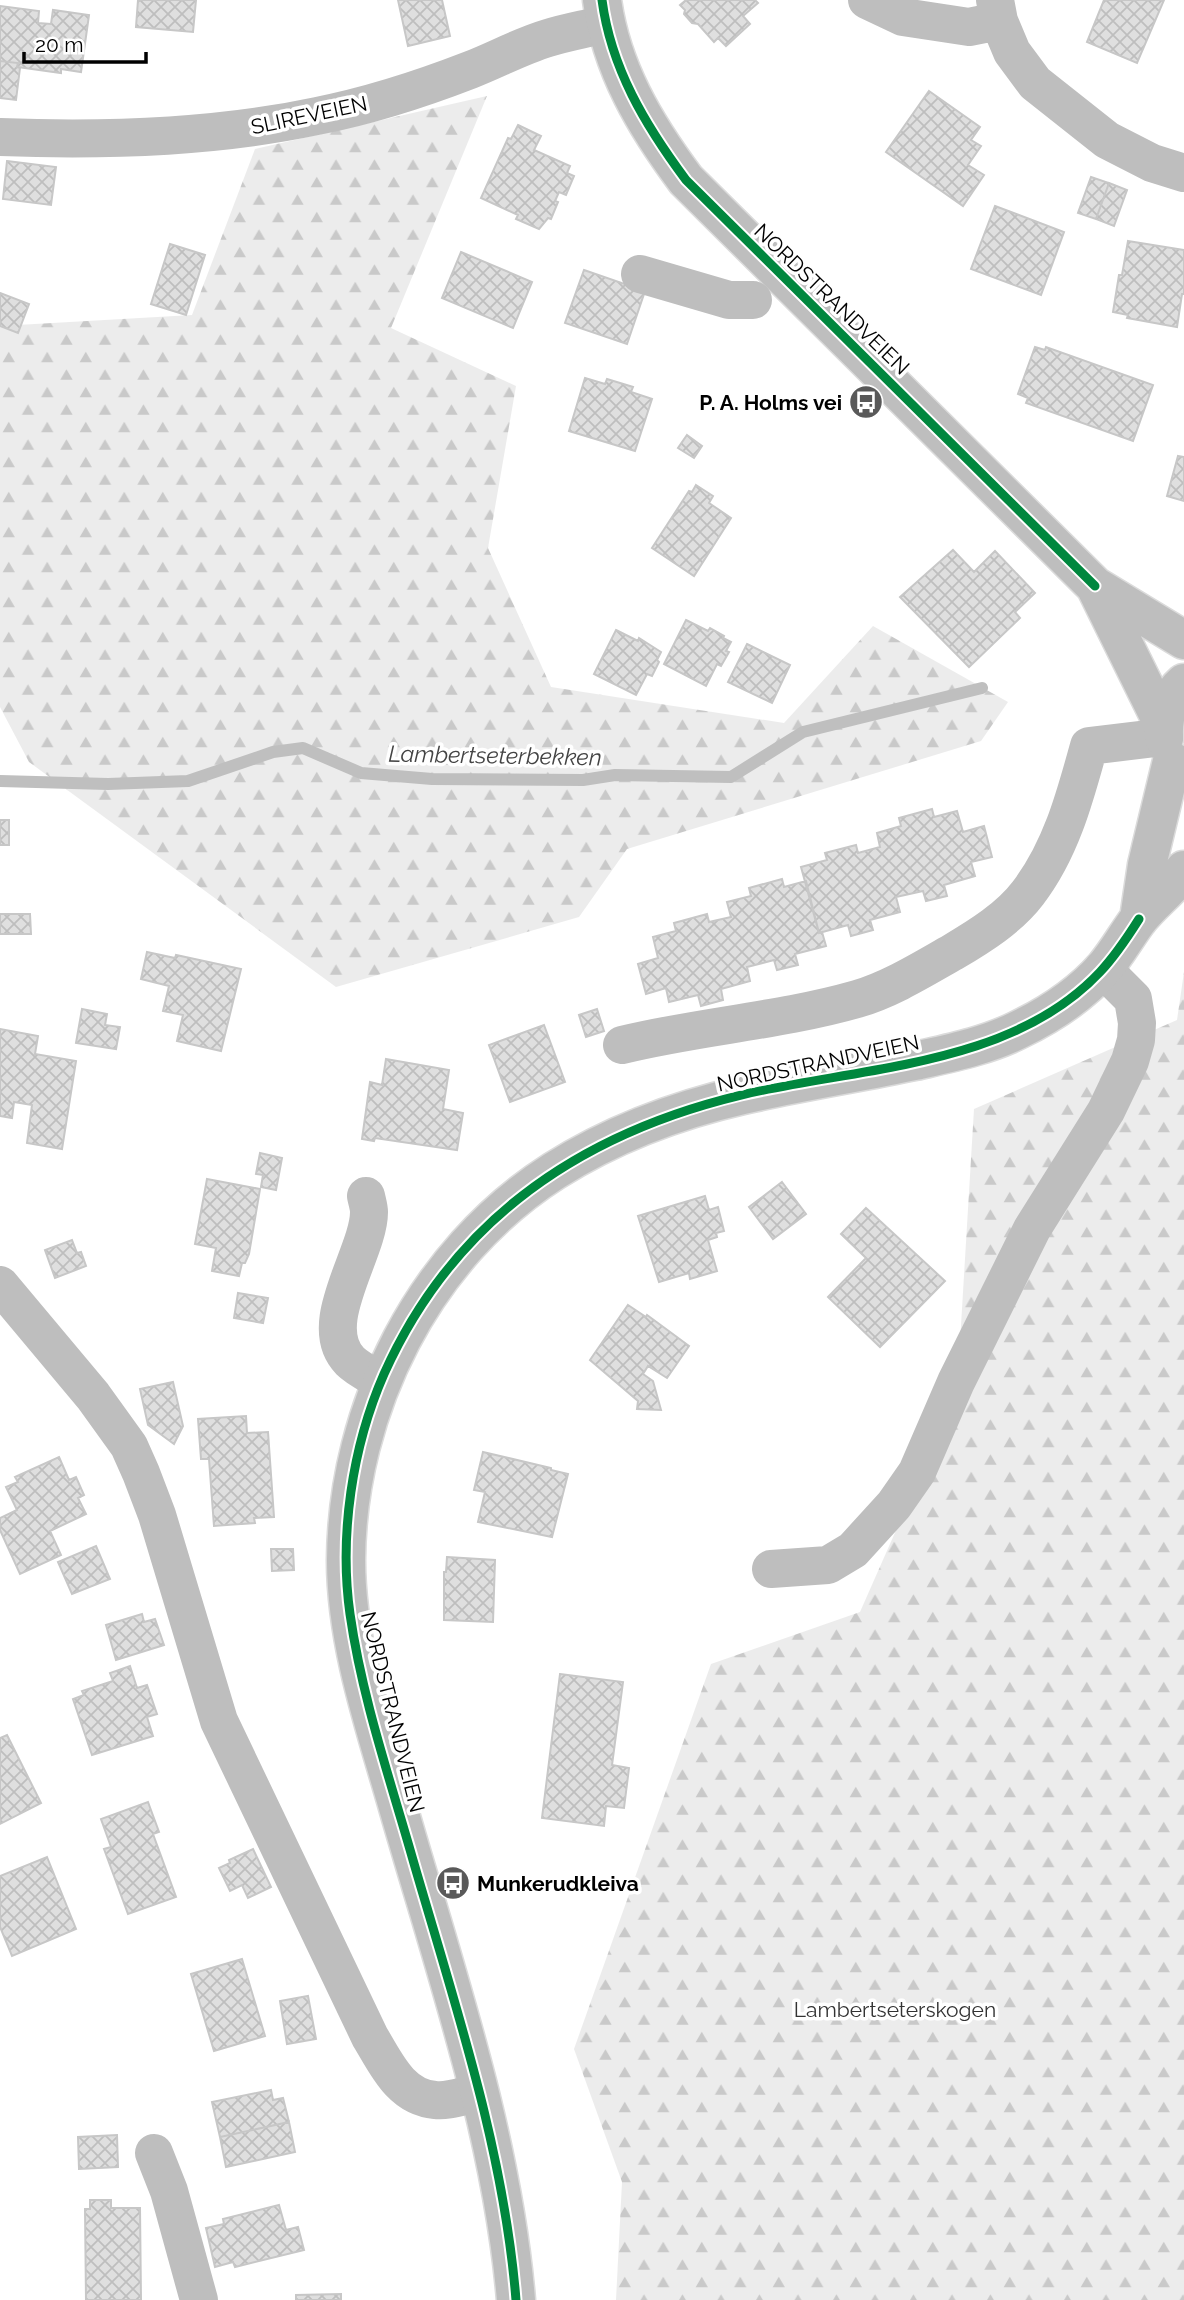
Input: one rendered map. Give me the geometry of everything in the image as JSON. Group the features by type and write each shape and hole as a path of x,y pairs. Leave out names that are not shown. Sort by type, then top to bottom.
{"main road":[{"path":"867,0 903,17 969,27 997,11 1012,52 1035,83 1107,140 1152,163 1184,173"},
{"name":"SLIREVEIEN","path":"0,137 170,136 237,130 318,116 394,96 458,74 550,37 603,12"},
{"name":"NORDSTRANDVEIEN","path":"603,12 623,79 663,150 686,180 1095,586 1184,640"},
{"path":"640,274 729,300 752,300"},
{"name":"NORDSTRANDVEIEN","path":"1095,586 1171,749 1147,865 1139,919"},
{"path":"622,1045 663,1034 784,1016 859,999 933,964 974,939 1003,918 1027,894 1044,869 1060,835 1089,746 1171,749 1171,699 1184,683"},
{"name":"NORDSTRANDVEIEN","path":"516,2300 503,2202 479,2093 373,1718 349,1609 346,1560 349,1513 356,1464 381,1381 401,1339 448,1269 487,1225 553,1172 643,1125 713,1102 950,1053 1013,1032 1060,1006 1103,969 1139,919 1184,870"},
{"path":"771,1569 828,1565 853,1550 894,1505 917,1472 998,1293 1043,1208 1106,1111 1130,1061 1137,1023 1133,999 1103,969"},
{"path":"366,1196 369,1211 367,1226 348,1278 338,1332 340,1345 350,1361 381,1381"},
{"path":"0,1285 93,1395 129,1446 157,1516 219,1721 377,2048 397,2082 420,2097 437,2101 479,2093"},
{"path":"154,2153 169,2191 199,2300"}],"green space":[{"path":"487,96 391,328 516,386 488,548 551,687 784,723 873,626 1008,702 981,741 627,849 579,917 336,987 29,762 0,707 0,326 192,315 255,149"},
{"name":"Lambertseterskogen","path":"1184,972 1184,2300 616,2300 622,2182 574,2049 711,1664 860,1612 957,1392 974,1109 1177,1020"}],"building":[{"path":"138,0 196,0 193,32 136,27"},
{"path":"398,0 442,0 450,36 408,46"},
{"path":"686,0 755,0 758,3 743,16 750,24 726,46 718,38 714,42 698,24 692,23 684,14 685,10 680,5"},
{"path":"1104,0 1164,0 1137,63 1087,42"},
{"path":"0,6 39,11 38,23 51,24 53,10 89,15 81,72 61,69 61,73 17,67 18,63 0,61"},
{"path":"0,61 18,63 17,67 20,68 16,100 0,98"},
{"path":"929,91 980,127 971,140 981,146 968,165 984,175 963,206 886,152"},
{"path":"518,125 541,136 534,150 570,166 567,173 574,176 566,195 559,192 551,219 548,218 539,229 516,219 518,215 481,198 508,138 511,139"},
{"path":"7,161 56,167 51,205 3,199"},
{"path":"1091,177 1109,183 1096,219 1078,213"},
{"path":"1109,183 1127,190 1114,226 1096,219"},
{"path":"995,206 1064,232 1041,295 971,269"},
{"path":"1128,241 1184,250 1184,294 1177,327 1127,318 1128,315 1113,312"},
{"path":"170,244 205,255 186,315 151,304"},
{"path":"461,252 532,282 513,328 442,298"},
{"path":"584,270 645,291 627,344 565,323"},
{"path":"0,293 29,304 18,333 0,326"},
{"path":"1035,347 1045,350 1046,347 1153,385 1133,441 1026,403 1028,398 1018,394"},
{"path":"585,378 605,384 607,379 633,387 631,392 652,399 635,451 569,431"},
{"path":"687,435 702,446 694,458 678,448"},
{"path":"1178,456 1184,457 1184,501 1167,496"},
{"path":"696,485 713,496 709,503 731,518 694,576 652,548 689,491 692,492"},
{"path":"953,550 974,572 995,551 1035,593 1015,612 1020,618 969,667 900,597"},
{"path":"686,620 708,631 710,628 731,642 726,651 729,652 721,666 717,664 706,686 664,664"},
{"path":"616,630 638,641 639,638 661,652 652,676 647,674 636,695 594,674"},
{"path":"747,644 790,665 772,703 728,682"},
{"path":"932,809 934,817 957,811 963,832 984,826 992,857 971,862 975,876 944,885 947,896 926,901 923,891 896,897 900,912 870,920 873,930 851,936 848,925 819,933 801,867 827,860 825,853 856,845 858,853 880,847 877,833 901,826 899,818"},
{"path":"0,820 9,820 9,845 0,845"},
{"path":"782,879 784,887 806,881 819,933 822,932 826,946 795,954 798,965 777,970 774,960 747,967 750,981 721,989 723,1000 701,1006 698,995 669,1002 666,988 646,994 638,964 658,958 653,937 676,931 674,923 707,914 709,922 731,917 727,902 751,896 749,888"},
{"path":"0,914 30,914 31,934 0,934"},
{"path":"147,952 175,958 176,955 241,969 221,1051 177,1041 183,1015 163,1011 169,986 141,979"},
{"path":"82,1009 107,1014 105,1025 120,1027 116,1049 76,1043"},
{"path":"597,1009 604,1031 586,1037 579,1015"},
{"path":"544,1025 565,1082 510,1102 489,1045"},
{"path":"0,1029 38,1036 35,1054 76,1061 62,1149 27,1143 32,1105 14,1102 12,1118 0,1116"},
{"path":"386,1059 449,1070 443,1109 463,1113 457,1150 375,1138 374,1141 362,1139 370,1082 382,1085"},
{"path":"260,1153 282,1158 276,1190 261,1187 263,1175 256,1174"},
{"path":"207,1179 260,1189 249,1254 245,1263 242,1263 239,1276 212,1271 216,1248 195,1244"},
{"path":"782,1182 806,1214 773,1239 749,1207"},
{"path":"705,1196 709,1210 718,1207 724,1231 716,1233 717,1237 708,1240 717,1271 690,1279 689,1273 659,1282 638,1216"},
{"path":"866,1208 945,1281 880,1347 828,1297 866,1258 841,1234"},
{"path":"72,1240 77,1253 81,1252 86,1266 55,1278 45,1250"},
{"path":"238,1293 268,1298 263,1323 234,1318"},
{"path":"628,1305 646,1317 647,1315 689,1346 667,1378 648,1366 643,1374 653,1381 661,1410 637,1409 638,1401 590,1360"},
{"path":"173,1382 183,1426 174,1444 148,1425 140,1389"},
{"path":"246,1416 247,1433 268,1432 274,1517 254,1518 255,1523 214,1526 209,1459 201,1459 198,1419"},
{"path":"483,1452 568,1474 552,1537 478,1522 485,1492 474,1490"},
{"path":"59,1457 69,1480 76,1477 84,1495 78,1498 86,1514 50,1531 61,1555 20,1574 0,1530 0,1518 17,1510 6,1487 18,1482 15,1477"},
{"path":"96,1546 110,1579 72,1594 58,1562"},
{"path":"271,1549 293,1549 294,1570 272,1571"},
{"path":"447,1557 495,1560 493,1622 444,1620 444,1572"},
{"path":"142,1614 144,1622 155,1619 164,1645 116,1660 106,1625"},
{"path":"130,1666 137,1688 147,1685 157,1714 147,1717 153,1736 92,1755 73,1699 84,1695 82,1691 113,1681 110,1673"},
{"path":"560,1674 623,1682 612,1765 629,1768 624,1808 606,1806 604,1826 542,1818"},
{"path":"7,1735 41,1803 0,1824 0,1738"},
{"path":"148,1802 159,1832 153,1834 176,1897 128,1914 104,1849 111,1847 101,1819"},
{"path":"253,1849 271,1887 248,1898 242,1885 230,1891 219,1868 230,1863 229,1860"},
{"path":"47,1857 76,1929 12,1956 0,1927 0,1876"},
{"path":"242,1959 265,2036 214,2051 191,1974"},
{"path":"308,1996 316,2039 287,2044 280,2001"},
{"path":"271,2090 273,2100 283,2098 289,2122 220,2137 212,2102"},
{"path":"289,2122 295,2152 226,2167 220,2137"},
{"path":"117,2135 118,2167 79,2169 78,2137"},
{"path":"90,2200 111,2200 111,2208 140,2208 141,2300 86,2300 85,2209 90,2209"},
{"path":"279,2205 286,2230 298,2227 304,2250 235,2267 233,2262 215,2267 206,2228 224,2224 223,2219"},
{"path":"341,2294 341,2300 296,2300 296,2295"}],"waterway":[{"name":"Lambertseterbekken","path":"0,781 108,784 188,781 273,752 303,748 361,773 432,779 583,780 615,775 731,777 803,732 982,688"}],"cycle path":[{"path":"602,0 613,49 632,95 686,180 1095,586"},
{"path":"516,2300 501,2188 476,2078 377,1738 350,1614 346,1554 351,1492 364,1431 384,1374 413,1319 446,1271 485,1228 528,1191 575,1160 627,1133 682,1112 741,1095 931,1059 978,1045 1023,1027 1064,1003 1100,972 1139,919"}],"place":[{"name":"P. A. Holms vei","path":"866,402"},
{"name":"Munkerudkleiva","path":"453,1883"}]}
